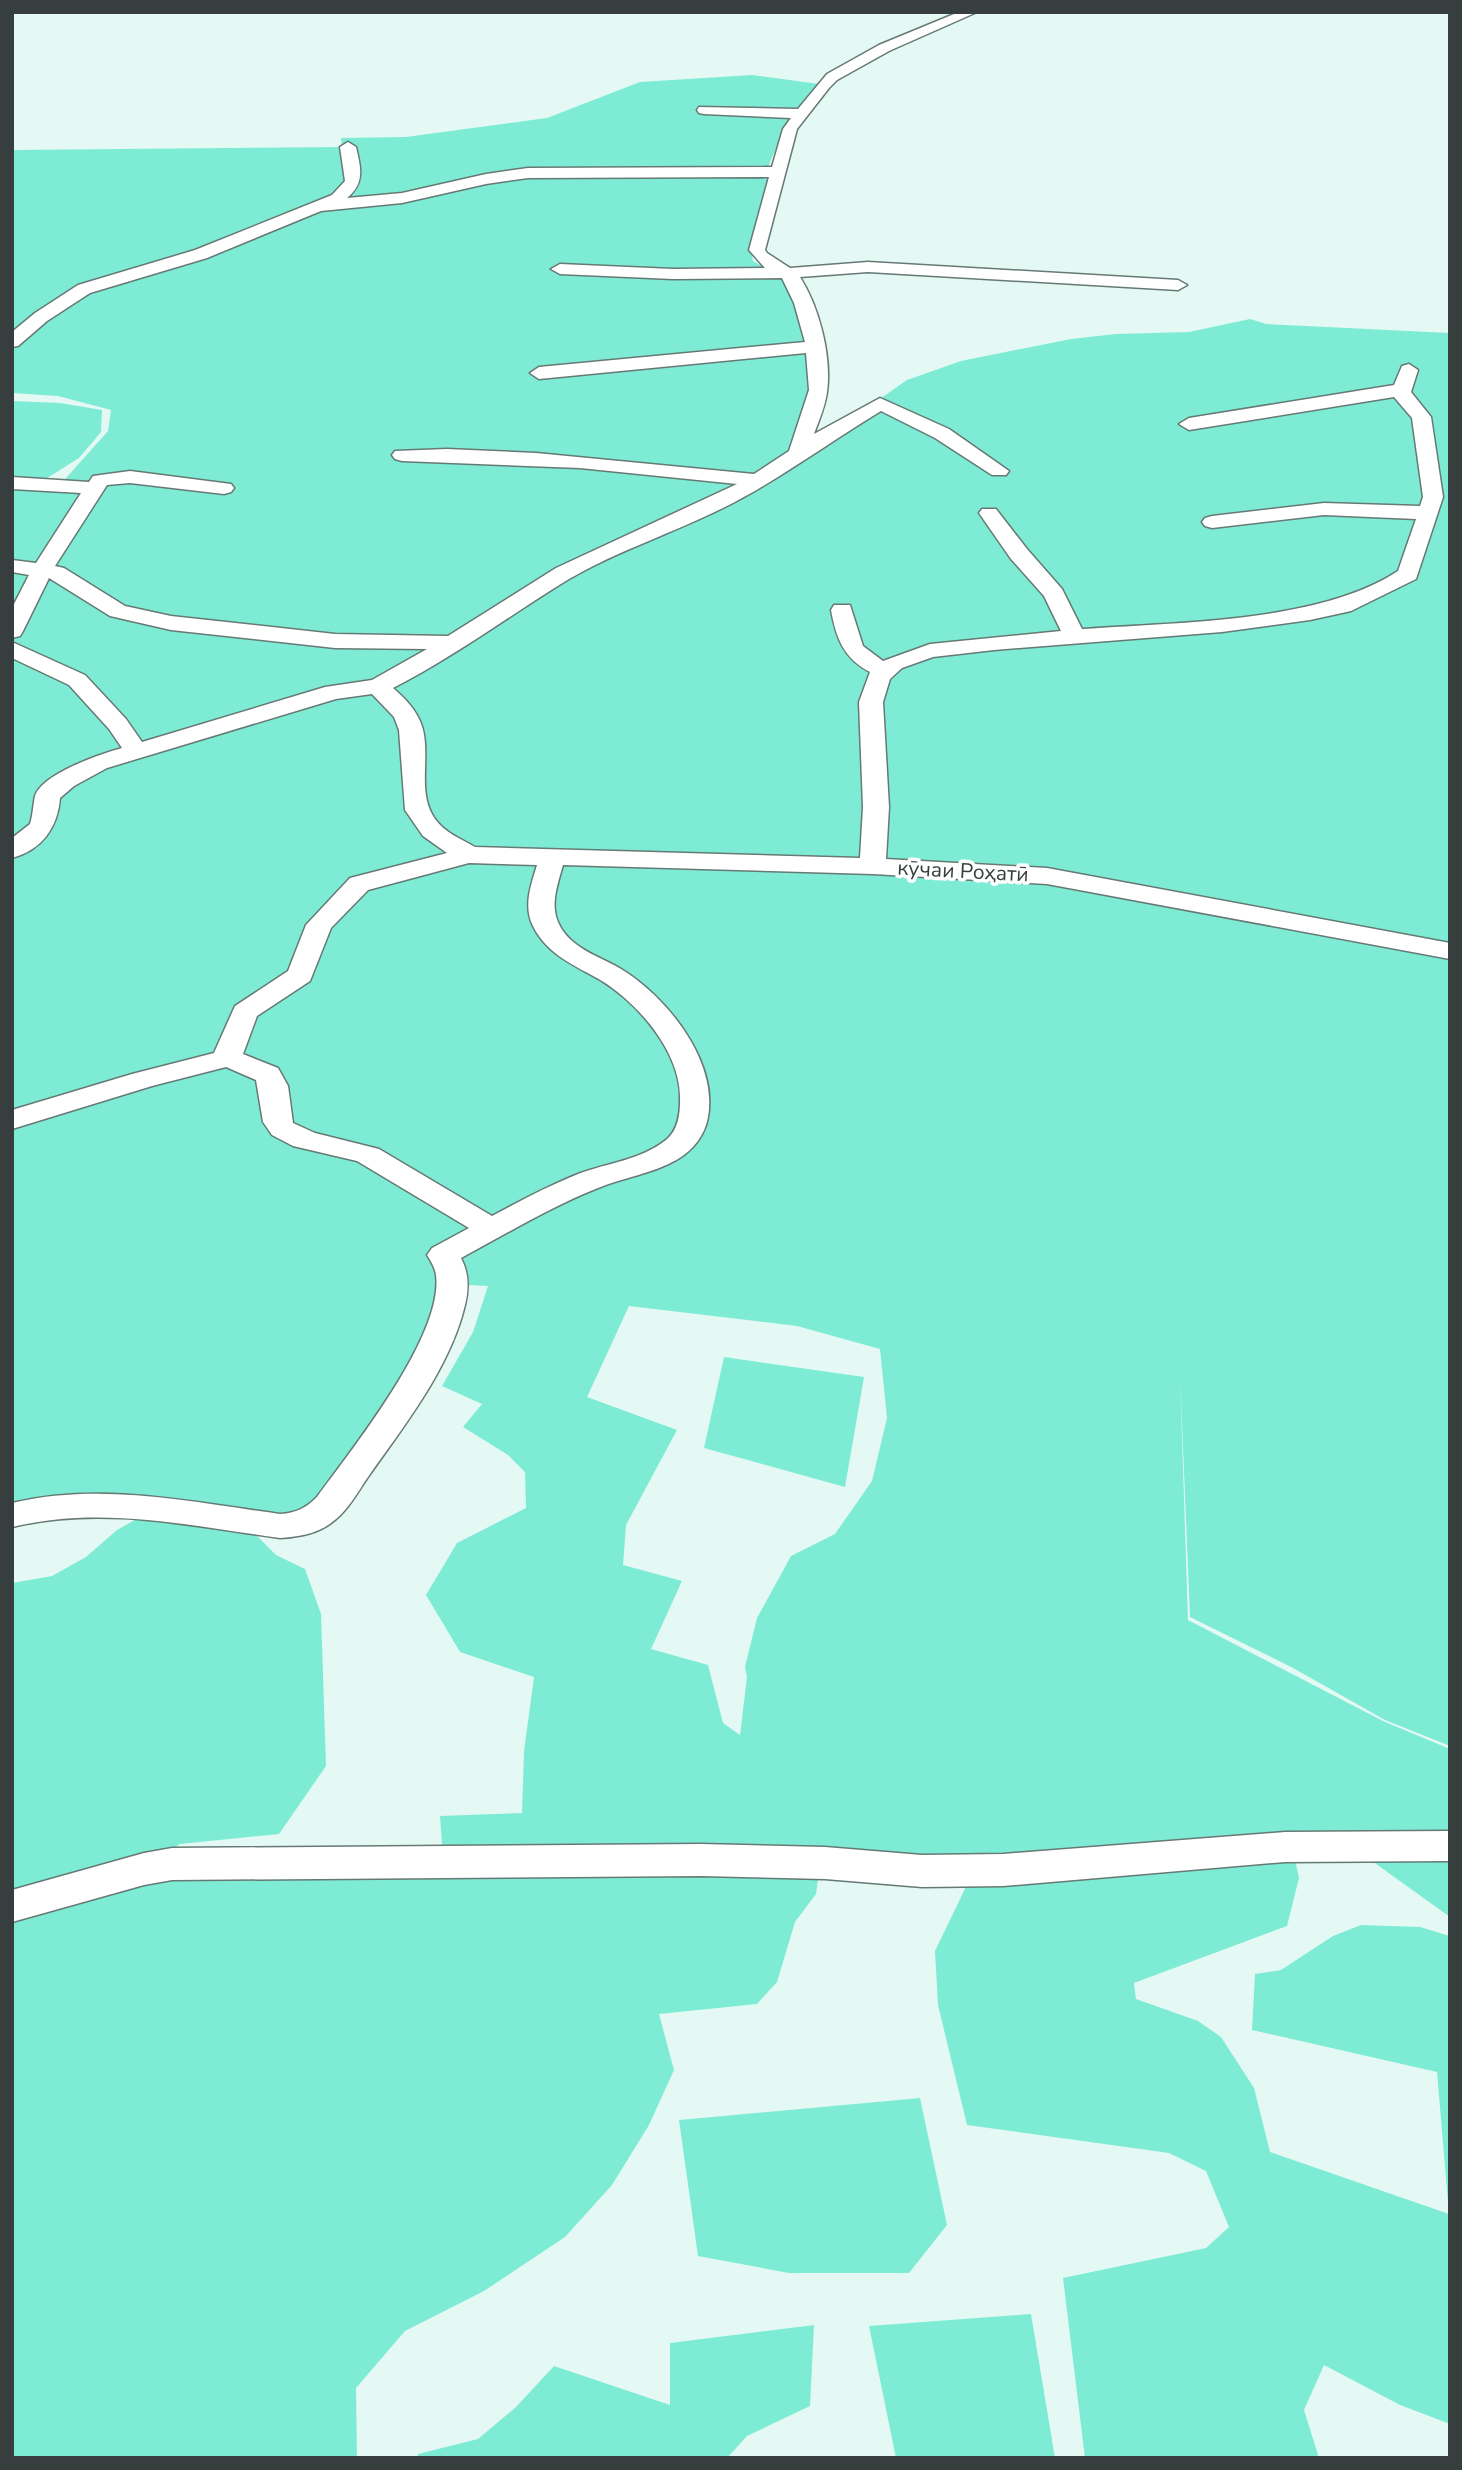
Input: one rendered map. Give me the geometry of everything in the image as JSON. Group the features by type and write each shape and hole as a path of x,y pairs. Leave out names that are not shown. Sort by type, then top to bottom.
{"street":[{"path":"797,457 818,389 813,335 794,281 786,273 766,263 757,250 790,129 832,77 884,48 971,12"},
{"path":"704,110 801,114"},
{"path":"12,342 41,317 84,289 201,254 338,198 353,184 348,147"},
{"path":"319,206 384,201 528,173 778,172"},
{"path":"560,269 673,274 786,273 824,268 867,267 1178,285"},
{"path":"540,373 814,347"},
{"path":"873,866 876,807 871,702 883,670 911,656 930,651 1074,635 1222,625 1343,606 1408,574 1433,497 1425,430 1421,417 1403,397 1405,380 1189,424"},
{"path":"12,850 42,829 46,819 48,796 83,769 333,692 378,686 453,643 564,573 758,481 797,457 818,440 880,404 920,421 965,446 999,471"},
{"path":"402,455 484,456 610,463 758,481"},
{"path":"12,631 43,569 93,488 104,478 181,481 224,488"},
{"path":"12,483 93,488"},
{"path":"1212,522 1324,509 1429,513"},
{"path":"989,513 1019,554 1055,594 1074,635"},
{"path":"12,566 43,569 69,580 103,604 150,619 335,641 453,643"},
{"path":"842,610 846,633 854,652 864,661 883,670"},
{"path":"12,649 77,680 118,724 137,752"},
{"path":"378,686 404,713 412,732 416,751 416,800 420,817 439,836 469,855"},
{"name":"кӯчаи Роҳатӣ","path":"228,1058 229,1049 245,1012 300,975 319,925 359,884 469,855 873,866 1047,876 1450,951"},
{"path":"12,1514 87,1504 114,1504 280,1526 301,1525 317,1518 330,1505 373,1443 440,1335 450,1304 453,1278 443,1255 588,1181 661,1156 677,1147 690,1133 694,1118 695,1081 685,1057 654,1015 620,981 569,953 550,934 545,924 541,912 542,898 552,857"},
{"path":"12,1120 129,1083 228,1058 268,1074 276,1092 278,1121 285,1131 305,1140 354,1149 369,1155 492,1229"},
{"path":"12,1906 144,1869 172,1864 741,1861 957,1871 1071,1866 1285,1847 1450,1846"}],"green space":[{"path":"752,75 819,84 784,129 766,172 768,191 750,244 753,261 795,284 825,389 801,454 907,380 961,361 1071,339 1116,334 1189,332 1250,319 1266,324 1450,333 1450,1746 1385,1720 1293,1668 1190,1617 1180,1375 1188,1620 1383,1721 1450,1749 1450,1917 1358,1851 1291,1841 1299,1878 1287,1926 1134,1983 1136,1999 1198,2021 1221,2037 1254,2088 1270,2152 1449,2214 1437,2072 1252,2030 1255,1974 1281,1970 1333,1936 1361,1925 1420,1927 1450,1936 1450,2424 1400,2405 1324,2365 1304,2410 1319,2458 1085,2458 1063,2278 1206,2248 1229,2227 1206,2171 1169,2153 967,2125 938,2005 935,1951 974,1870 820,1864 816,1894 795,1922 777,1982 757,2004 659,2014 674,2070 649,2125 612,2185 565,2237 484,2291 405,2331 356,2388 357,2458 12,2458 12,1583 52,1576 86,1557 117,1530 156,1508 12,1518 12,485 58,487 108,431 111,410 58,396 12,393 12,150 342,147 341,138 406,137 547,118 640,82","holes":["451,1284 488,1286 473,1332 442,1386 482,1404 463,1427 508,1455 525,1472 526,1508 457,1543 426,1595 460,1652 534,1677 524,1751 522,1813 440,1816 443,1859 146,1867 180,1844 279,1834 326,1766 321,1614 305,1569 276,1555 249,1528 338,1503","629,1306 797,1326 880,1349 887,1418 872,1481 835,1534 791,1556 757,1618 745,1667 747,1677 740,1735 723,1723 708,1665 651,1649 682,1581 623,1565 626,1525 677,1430 587,1397"]},
{"path":"12,401 60,403 102,410 101,432 79,458 44,480 12,478"},
{"path":"724,1357 864,1377 845,1487 704,1448"},
{"path":"920,2098 947,2225 909,2273 789,2273 698,2256 679,2120"},
{"path":"1031,2314 1055,2458 896,2458 869,2326"},
{"path":"814,2325 810,2406 747,2436 727,2458 418,2458 418,2454 478,2439 516,2407 554,2366 670,2405 670,2343"}]}
